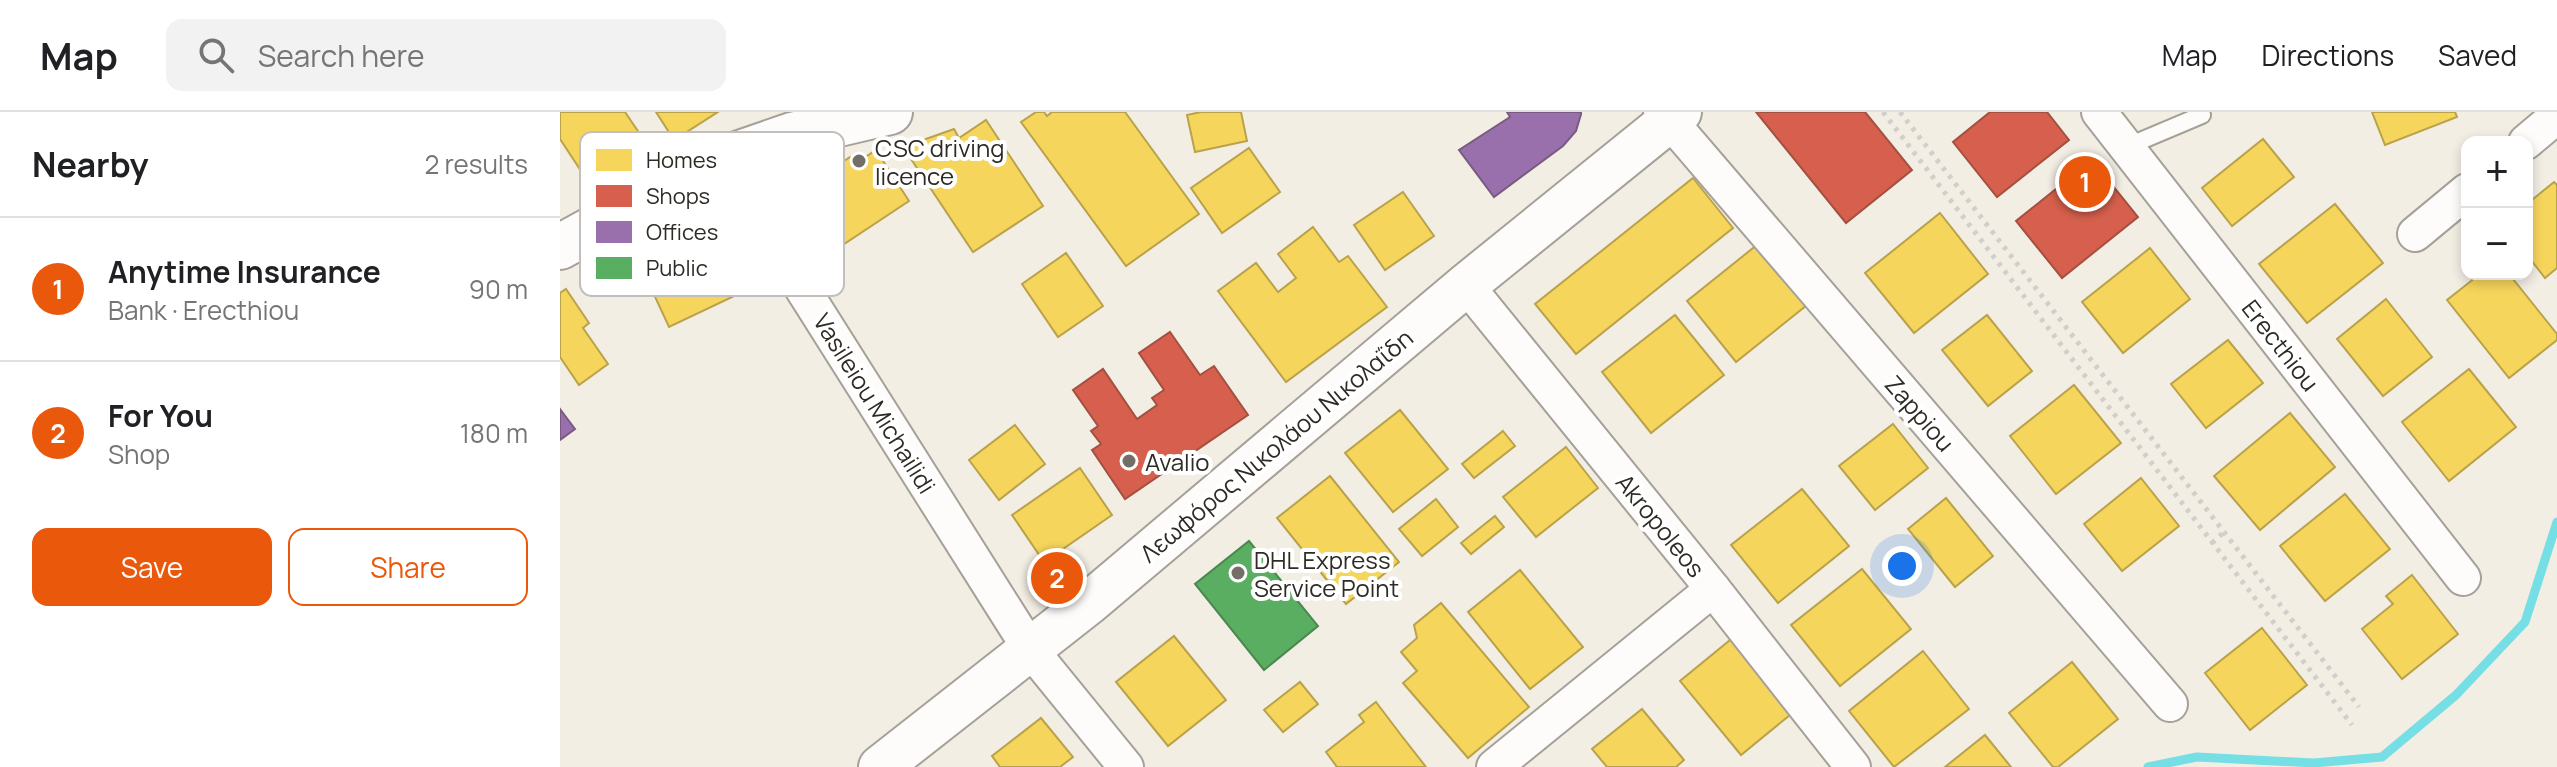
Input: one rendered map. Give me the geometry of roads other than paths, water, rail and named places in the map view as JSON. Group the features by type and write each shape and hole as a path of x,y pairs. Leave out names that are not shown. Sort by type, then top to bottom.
{"main road":[{"path":"784,123 890,112"},
{"path":"560,247 580,236"}],"street":[{"name":"Erecthiou","path":"2099,112 2463,578"},
{"name":"Λεωφόρος Νικολάου Νικολαΐδη","path":"880,767 1089,603 1671,115"},
{"name":"Zappiou","path":"1671,115 2170,704"},
{"path":"2533,136 2557,116"},
{"path":"2415,234 2461,196"},
{"name":"Akropoleos","path":"1466,285 1853,767"},
{"name":"Vasileiou Michailidi","path":"807,296 1030,649 1126,767"},
{"path":"1494,767 1713,589"}],"lane":[{"path":"2126,147 2202,115"}],"waterway":[{"path":"2148,767 2197,757 2314,763 2382,757 2456,695 2525,622 2557,522"}],"place":[{"name":"CSC driving licence","path":"859,161"},
{"name":"Anytime Insurance","path":"2085,182"},
{"name":"Avalio","path":"1129,461"},
{"name":"DHL Express Service Point","path":"1238,573"},
{"name":"For You","path":"1057,578"}]}
